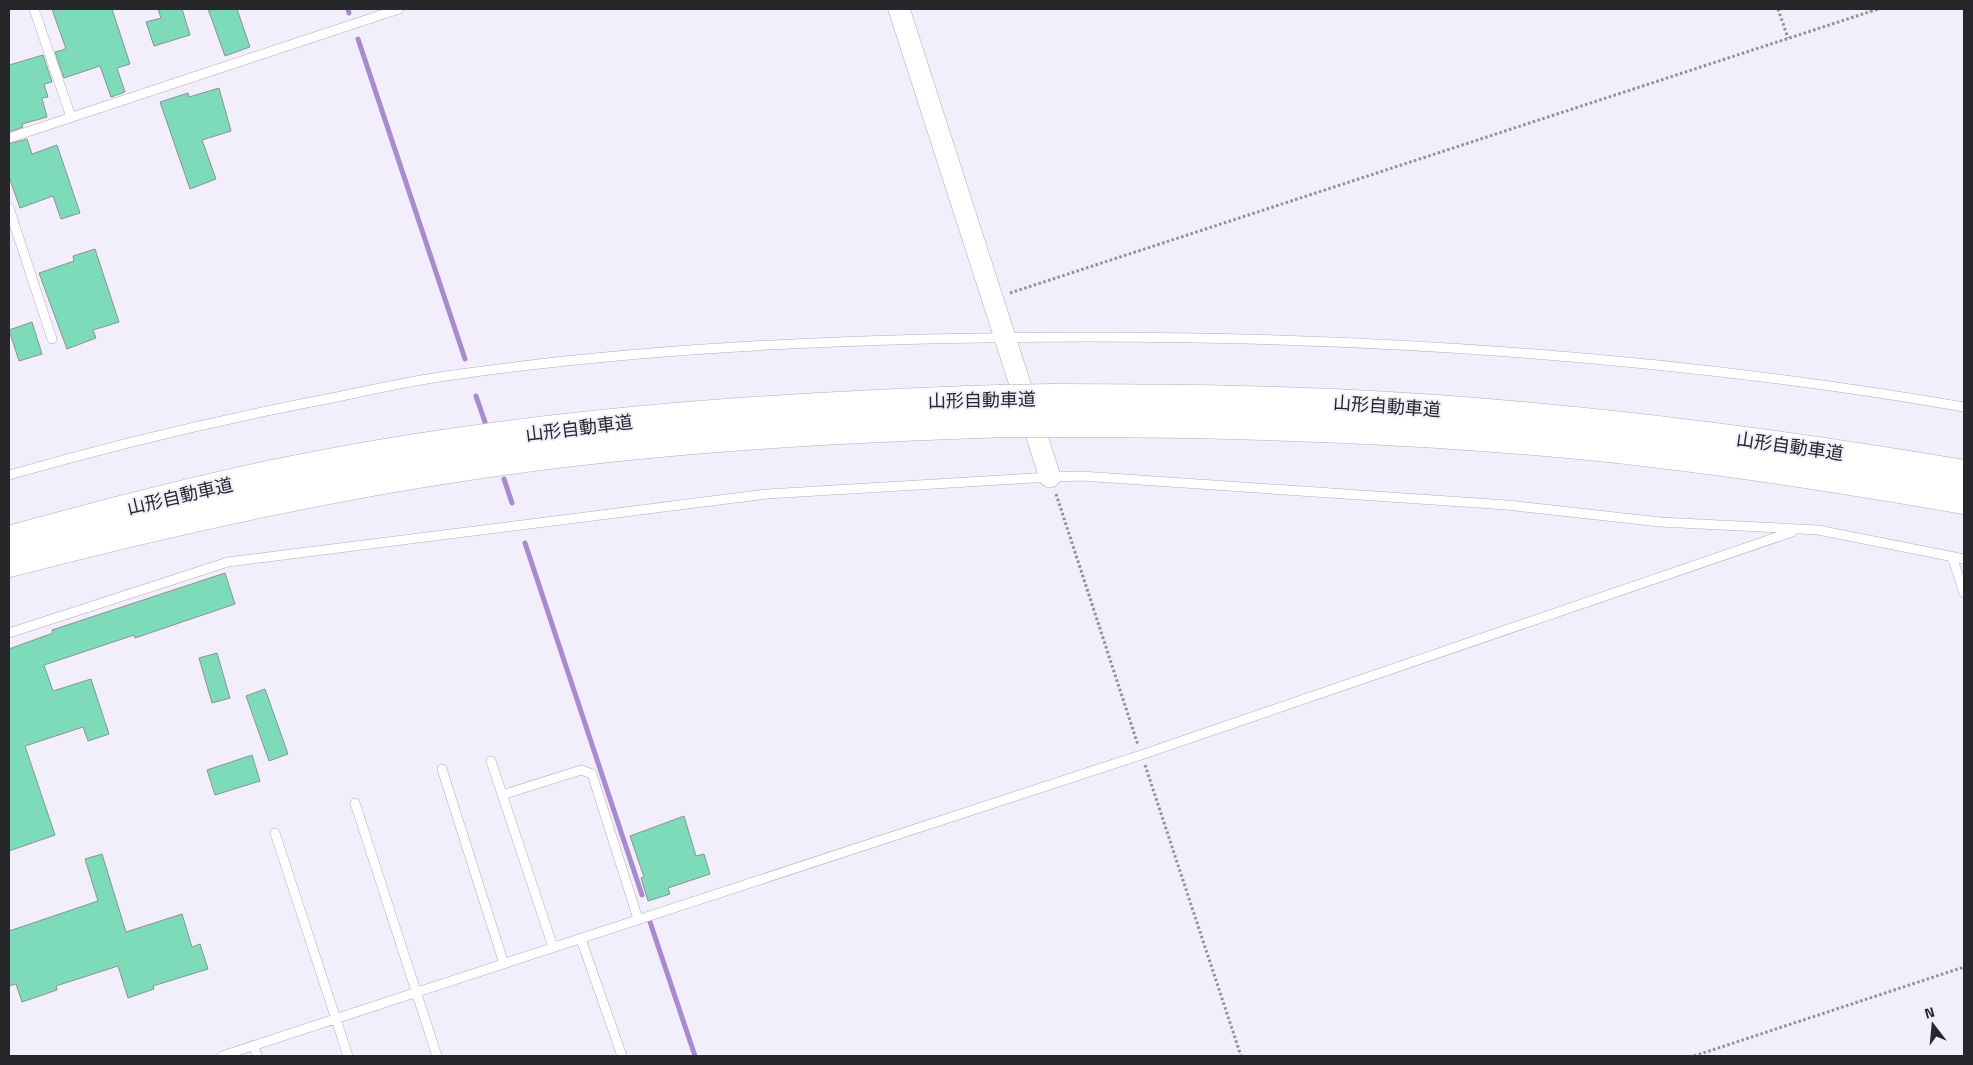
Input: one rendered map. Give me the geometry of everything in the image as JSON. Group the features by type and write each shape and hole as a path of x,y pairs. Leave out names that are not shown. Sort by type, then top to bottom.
{"highway":[{"name":"山形自動車道","path":"9,540 118,510 275,474 452,444 575,427 708,414 851,404 1003,411 1056,411 1215,423 1374,430 1602,448 1788,458 1836,465 1964,474"},
{"name":"山形自動車道","path":"9,564 127,533 278,499 452,468 714,438 856,428 1003,411"},
{"name":"山形自動車道","path":"1836,465 1964,500"}],"street":[{"path":"899,9 1050,477"}],"lane":[{"path":"34,9 70,117"},
{"path":"9,138 399,9"},
{"path":"9,208 52,339"},
{"path":"9,475 230,418 450,375 715,347 837,340 1005,337 1185,337 1391,343 1581,357 1748,375 1964,407"},
{"path":"9,633 228,562 767,494 1050,477 1081,476 1507,505 1660,522 1818,530 1964,558"},
{"path":"222,1056 417,994 553,947 1141,754 1796,530"},
{"path":"1952,556 1964,593"},
{"path":"491,761 553,947"},
{"path":"442,770 504,964"},
{"path":"502,795 581,770 592,774 638,919"},
{"path":"355,804 437,1056"},
{"path":"275,833 348,1056"},
{"path":"581,939 622,1056"},
{"path":"254,1046 257,1056"}],"path":[{"path":"1778,9 1788,38"},
{"path":"993,299 1878,9"},
{"path":"1694,1056 1964,967"}],"building":[{"path":"52,9 112,9 130,64 117,68 125,92 111,97 100,66 64,78 55,52 66,49"},
{"path":"158,9 182,9 190,35 154,46 146,22 161,18"},
{"path":"208,9 237,9 250,47 225,56"},
{"path":"43,55 52,82 44,84 48,97 42,98 47,117 22,124 23,127 9,132 9,65"},
{"path":"219,88 231,131 202,140 216,179 190,189 160,102 188,93 189,97"},
{"path":"27,139 32,154 57,145 80,213 61,219 53,196 20,208 9,177 9,144"},
{"path":"95,249 119,322 93,330 96,338 67,349 39,273 74,261 73,256"},
{"path":"32,322 42,354 19,361 9,330"},
{"path":"225,573 235,604 135,638 134,635 44,665 53,691 91,679 109,734 88,741 83,727 25,746 55,835 9,851 9,649 53,633 52,630"},
{"path":"217,653 230,698 212,703 199,658"},
{"path":"265,689 288,754 269,761 246,696"},
{"path":"252,755 260,781 215,795 207,770"},
{"path":"684,816 696,856 704,854 710,874 668,888 670,894 648,901 641,878 644,877 630,836"},
{"path":"102,854 126,932 182,914 192,947 200,944 208,969 153,986 154,989 128,998 118,966 56,986 57,990 22,1002 16,984 9,986 9,931 98,901 85,859"}],"waterway":[{"path":"348,9 349,13"},
{"path":"358,39 465,359"},
{"path":"476,396 485,422"},
{"path":"504,479 512,503"},
{"path":"525,543 642,895"},
{"path":"649,919 695,1056"}]}
